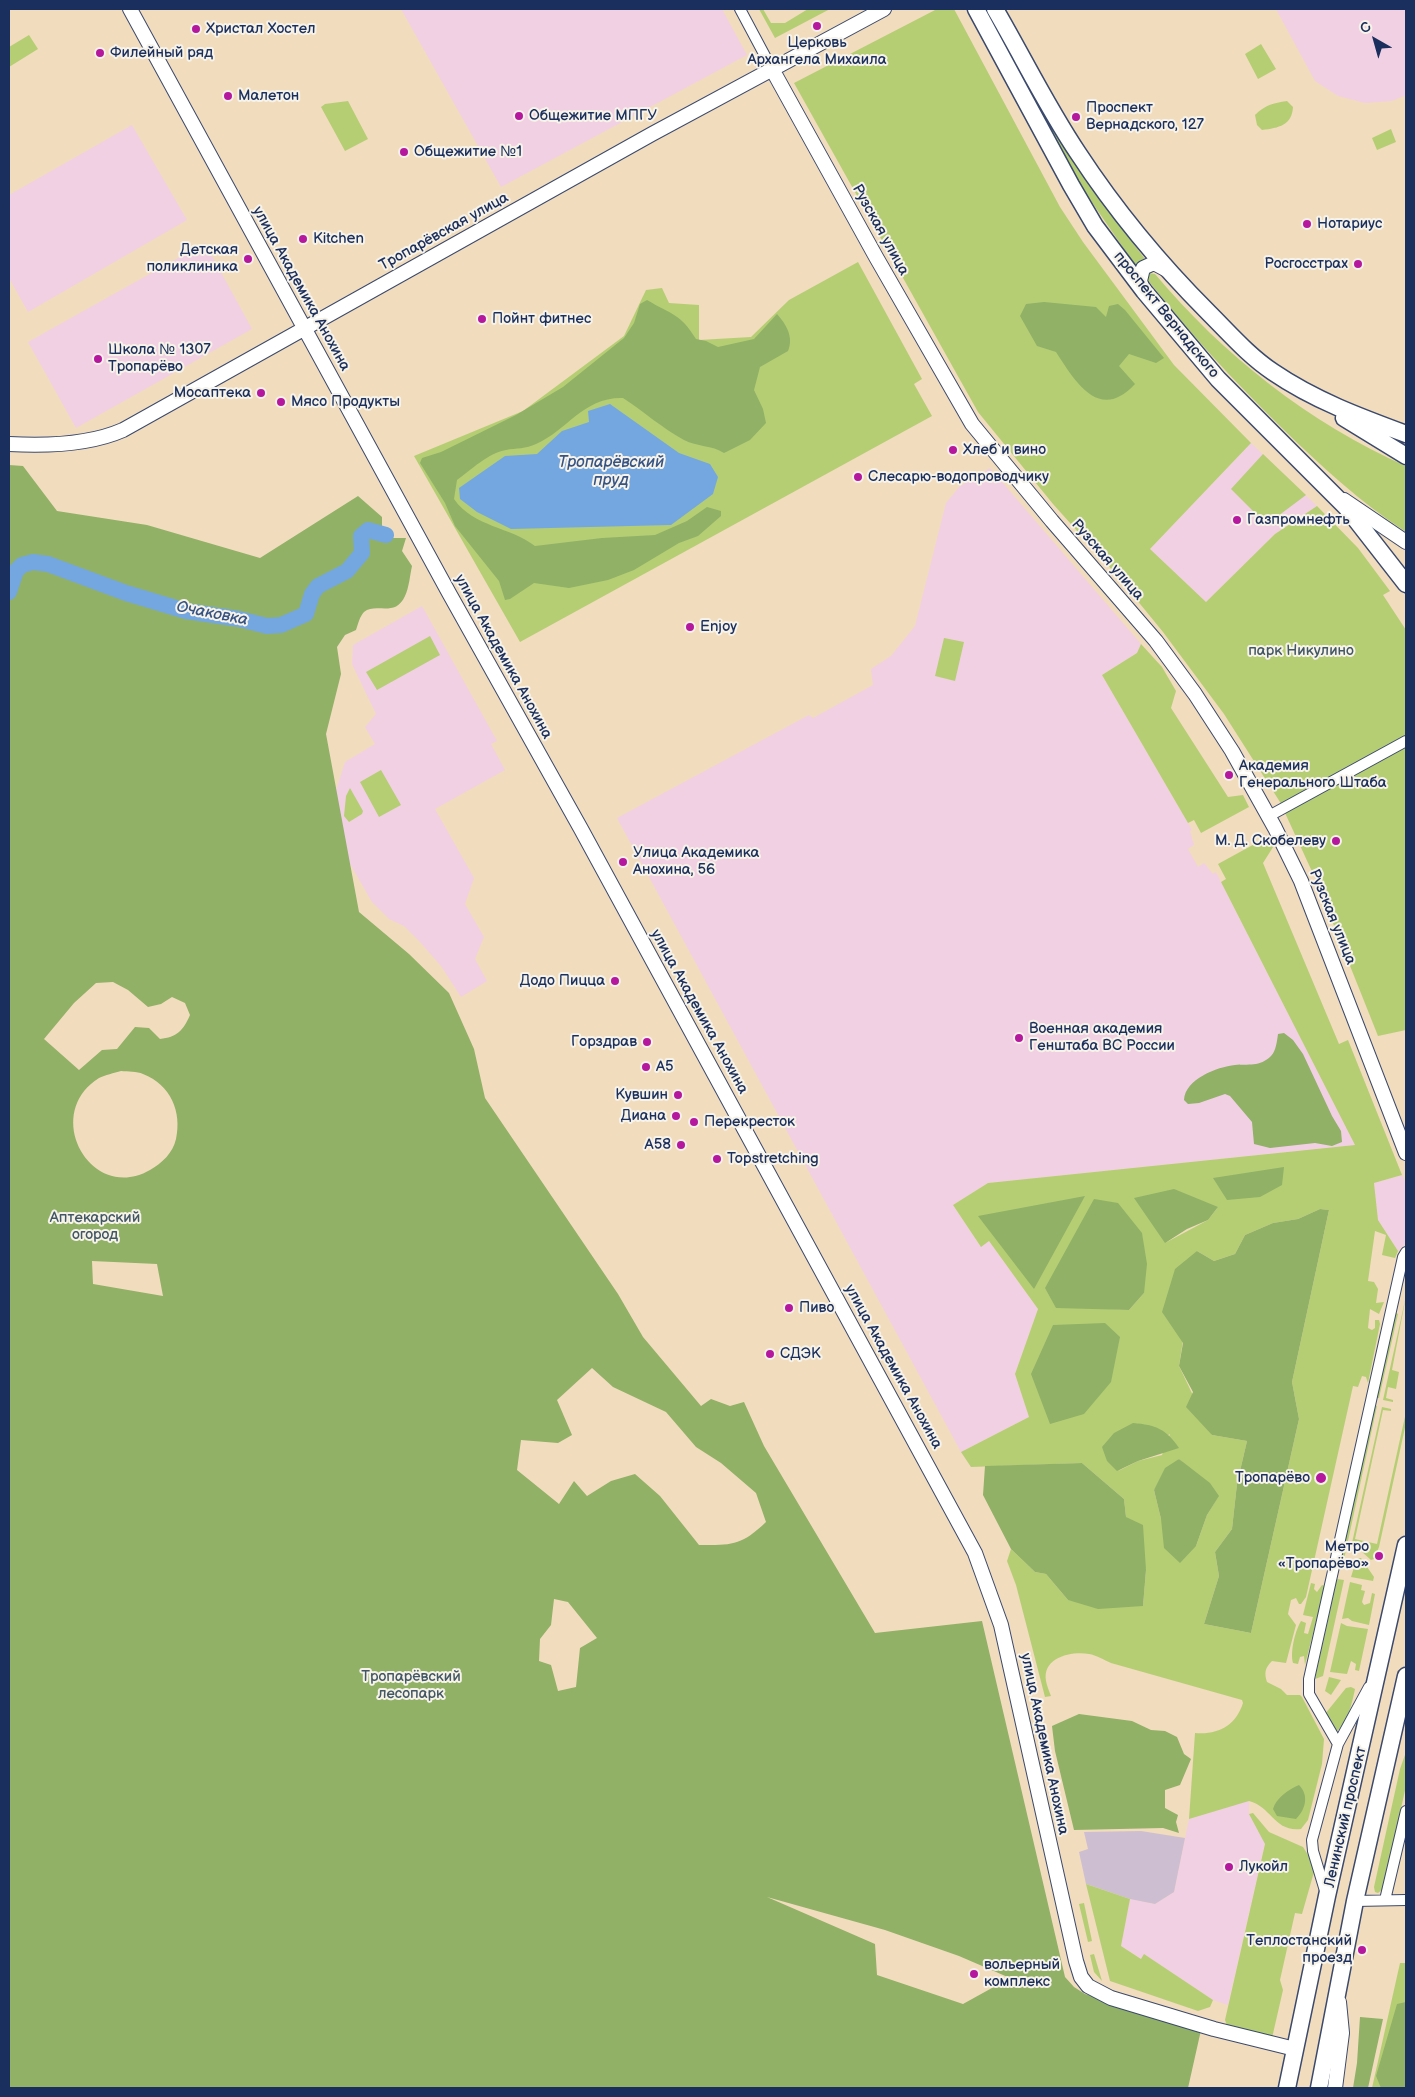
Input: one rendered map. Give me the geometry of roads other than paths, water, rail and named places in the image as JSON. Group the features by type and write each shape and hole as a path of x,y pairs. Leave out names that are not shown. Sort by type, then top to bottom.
{"main road":[{"name":"проспект Вернадского","path":"976,9 1070,185 1095,226 1144,291 1218,379 1329,489 1406,584"},
{"name":"проспект Вернадского","path":"995,9 1077,152 1137,234 1168,270 1253,357 1302,391 1352,414 1406,434"},
{"path":"1302,391 1374,438 1406,456"},
{"name":"Ленинский проспект","path":"1287,2088 1327,1896 1381,1664 1406,1545"},
{"name":"Ленинский проспект","path":"1318,2088 1356,1902 1406,1676"}],"street":[{"name":"улица Академика Анохина","path":"130,9 581,829 931,1470 977,1559 1001,1625 1081,1977 1096,1992 1111,1998 1214,2029 1294,2049"},
{"name":"Рузская улица","path":"740,9 876,257 972,424 1178,671 1227,744 1269,816 1310,902 1406,1154"},
{"name":"Тропарёвская улица","path":"9,444 69,442 109,436 884,9"},
{"path":"1144,291 1140,281 1143,268 1154,263 1168,270"},
{"path":"1329,489 1406,542"},
{"path":"1269,816 1406,741"},
{"path":"1338,1744 1309,1694 1309,1678 1403,1257 1406,1252"},
{"path":"1327,1896 1312,1851 1312,1840 1338,1744 1381,1664"},
{"path":"1385,1900 1406,1811"},
{"path":"1356,1902 1406,1900"},
{"path":"1335,2088 1342,2033 1338,1987"}],"water":[{"name":"Тропарёвский пруд","path":"610,404 679,453 710,464 718,477 713,494 671,525 511,529 477,512 460,499 459,488 505,456 537,454 562,431 589,422 588,411"}],"waterway":[{"name":"Очаковка","path":"9,592 16,571 22,565 33,562 48,564 126,593 186,611 239,619 267,626 281,625 306,614 312,594 318,586 347,571 362,553 361,536 368,530 386,535"}],"place":[{"name":"Церковь Архангела Михаила","path":"817,26"},
{"name":"Христал Хостел","path":"196,29"},
{"name":"Филейный ряд","path":"100,53"},
{"name":"Малетон","path":"228,96"},
{"name":"Общежитие МПГУ","path":"519,116"},
{"name":"Проспект Вернадского, 127","path":"1076,117"},
{"name":"Общежитие №1","path":"404,152"},
{"name":"Нотариус","path":"1307,224"},
{"name":"Kitchen","path":"303,239"},
{"name":"Детская поликлиника","path":"248,259"},
{"name":"Росгосстрах","path":"1358,264"},
{"name":"Пойнт фитнес","path":"482,319"},
{"name":"Школа № 1307 Тропарёво","path":"98,359"},
{"name":"Мосаптека","path":"261,393"},
{"name":"Мясо Продукты","path":"281,402"},
{"name":"Хлеб и вино","path":"953,450"},
{"name":"Слесарю-водопроводчику","path":"858,477"},
{"name":"Газпромнефть","path":"1237,520"},
{"name":"Enjoy","path":"690,627"},
{"name":"Академия Генерального Штаба","path":"1229,775"},
{"name":"М. Д. Скобелеву","path":"1336,841"},
{"name":"Улица Академика Анохина, 56","path":"623,862"},
{"name":"Додо Пицца","path":"615,981"},
{"name":"Военная академия Генштаба ВС России","path":"1019,1038"},
{"name":"Горздрав","path":"647,1042"},
{"name":"А5","path":"646,1067"},
{"name":"Кувшин","path":"678,1095"},
{"name":"Диана","path":"676,1116"},
{"name":"Перекресток","path":"694,1122"},
{"name":"А58","path":"681,1145"},
{"name":"Topstretching","path":"717,1159"},
{"name":"Пиво","path":"789,1308"},
{"name":"СДЭК","path":"770,1354"},
{"name":"Тропарёво","path":"1321,1478"},
{"name":"Метро «Тропарёво»","path":"1379,1556"},
{"name":"Лукойл","path":"1229,1867"},
{"name":"Теплостанский проезд","path":"1362,1950"},
{"name":"вольерный комплекс","path":"974,1974"}],"park label":[{"name":"парк Никулино","path":"1301,651"},
{"name":"Аптекарский огород","path":"95,1226"},
{"name":"Тропарёвский лесопарк","path":"411,1686"}]}
